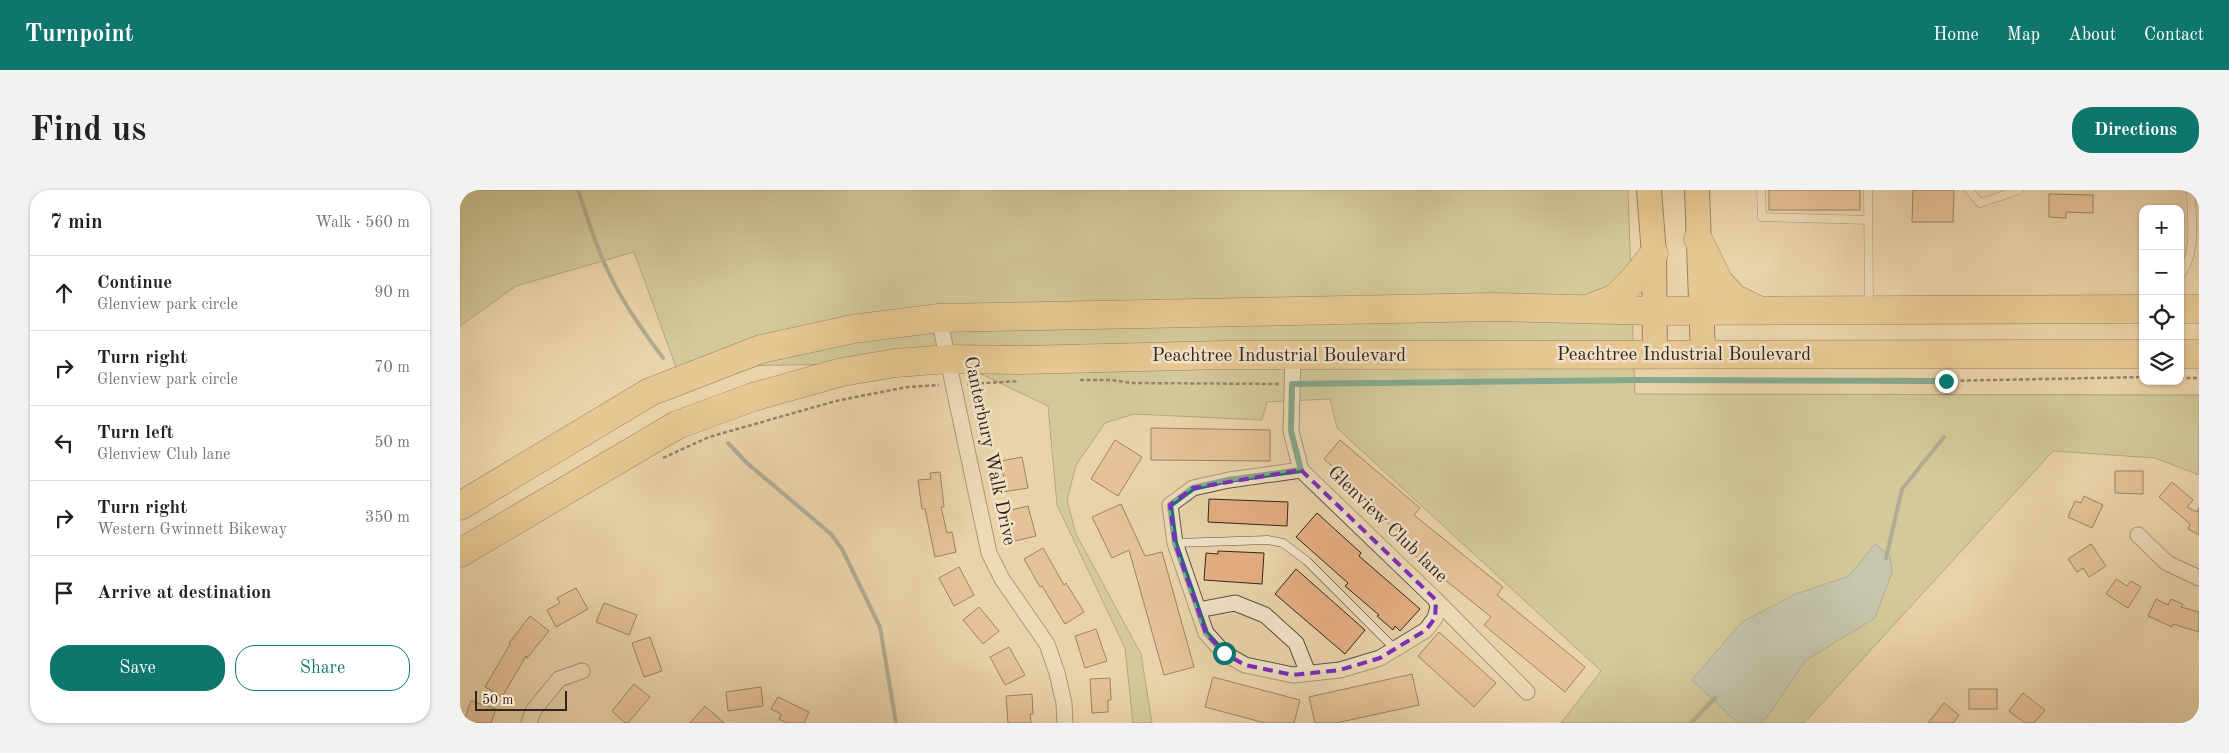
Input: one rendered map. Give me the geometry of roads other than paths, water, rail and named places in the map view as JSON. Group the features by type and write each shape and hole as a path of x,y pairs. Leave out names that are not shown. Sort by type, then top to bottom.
{"highway":[{"path":"1698,239 1719,282 1734,298 1758,310"},
{"path":"1588,309 1616,298 1654,254"},
{"path":"460,506 650,392 762,349 852,329 939,318 1494,307 1656,311 2139,307"},
{"path":"2184,309 2199,309"},
{"name":"Peachtree Industrial Boulevard","path":"460,553 677,425 753,397 842,372 896,363 952,372 1023,360 1293,355 2139,354"},
{"path":"2184,354 2199,354"}],"main road":[{"path":"1649,190 1654,254 1655,355"},
{"path":"1697,190 1703,355"}],"street":[{"name":"Canterbury Walk Drive","path":"939,318 952,372 981,523 989,553 1002,579 1047,644 1057,673 1064,703 1065,723"},
{"name":"Glenview Club lane","path":"1293,355 1291,431 1301,470 1436,600 1527,692"},
{"path":"1301,470 1228,480 1193,488 1170,505 1175,543 1206,633 1224,653 1245,665 1293,675 1340,670 1380,658 1426,630 1436,618 1438,607 1436,600"},
{"path":"2138,535 2167,563 2199,578"},
{"path":"1198,610 1235,603 1266,614 1296,643 1308,673"},
{"path":"529,723 533,711 559,679 582,671"}],"lane":[{"path":"1761,190 1762,217 1868,220"},
{"path":"1868,190 1869,309"},
{"path":"1969,190 1980,203 2019,190"},
{"path":"2184,271 2192,249 2191,190"},
{"path":"1175,543 1268,540 1284,543 1306,561 1395,649"}],"water":[{"path":"1875,544 1890,556 1892,572 1875,618 1806,660 1768,716 1760,723 1738,723 1692,680 1742,622 1796,594 1849,576"}],"waterway":[{"path":"578,190 604,263 634,317 663,358"},
{"path":"1886,558 1902,489 1944,437"},
{"path":"728,443 747,463 831,534 842,549 880,627 896,723"},
{"path":"1691,723 1715,698"}]}
